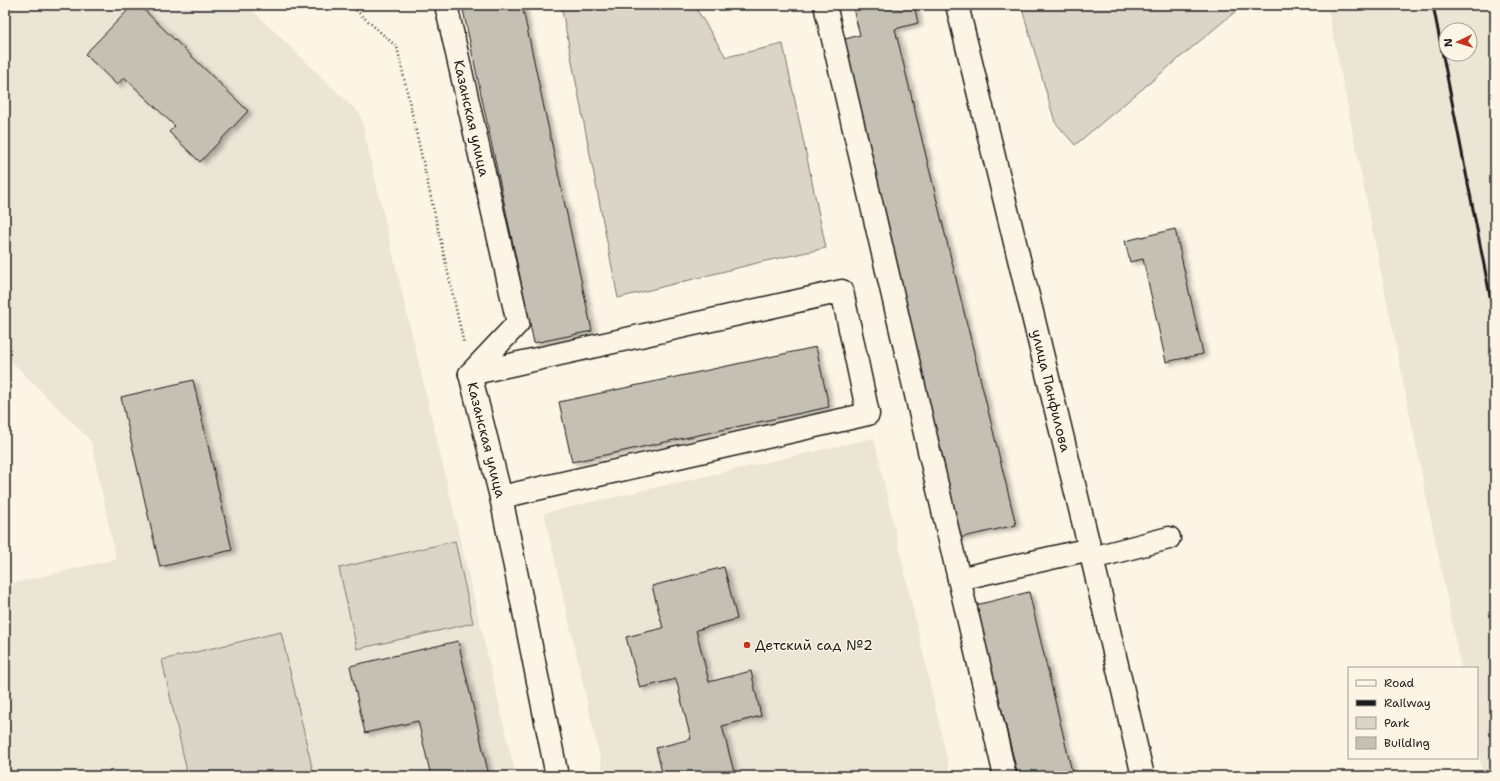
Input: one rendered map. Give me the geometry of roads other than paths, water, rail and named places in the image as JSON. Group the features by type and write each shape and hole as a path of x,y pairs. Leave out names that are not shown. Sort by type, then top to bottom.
{"street":[{"name":"Казанская улица","path":"446,5 518,323 470,374 501,497 557,776"},
{"path":"825,5 1005,776"},
{"name":"улица Панфилова","path":"957,5 1091,553 1143,776"},
{"path":"470,374 842,291 868,414 501,497"},
{"path":"959,580 1170,538"}],"railway":[{"path":"1433,5 1495,321"}],"place":[{"name":"Детский сад №2","path":"747,645"}]}
